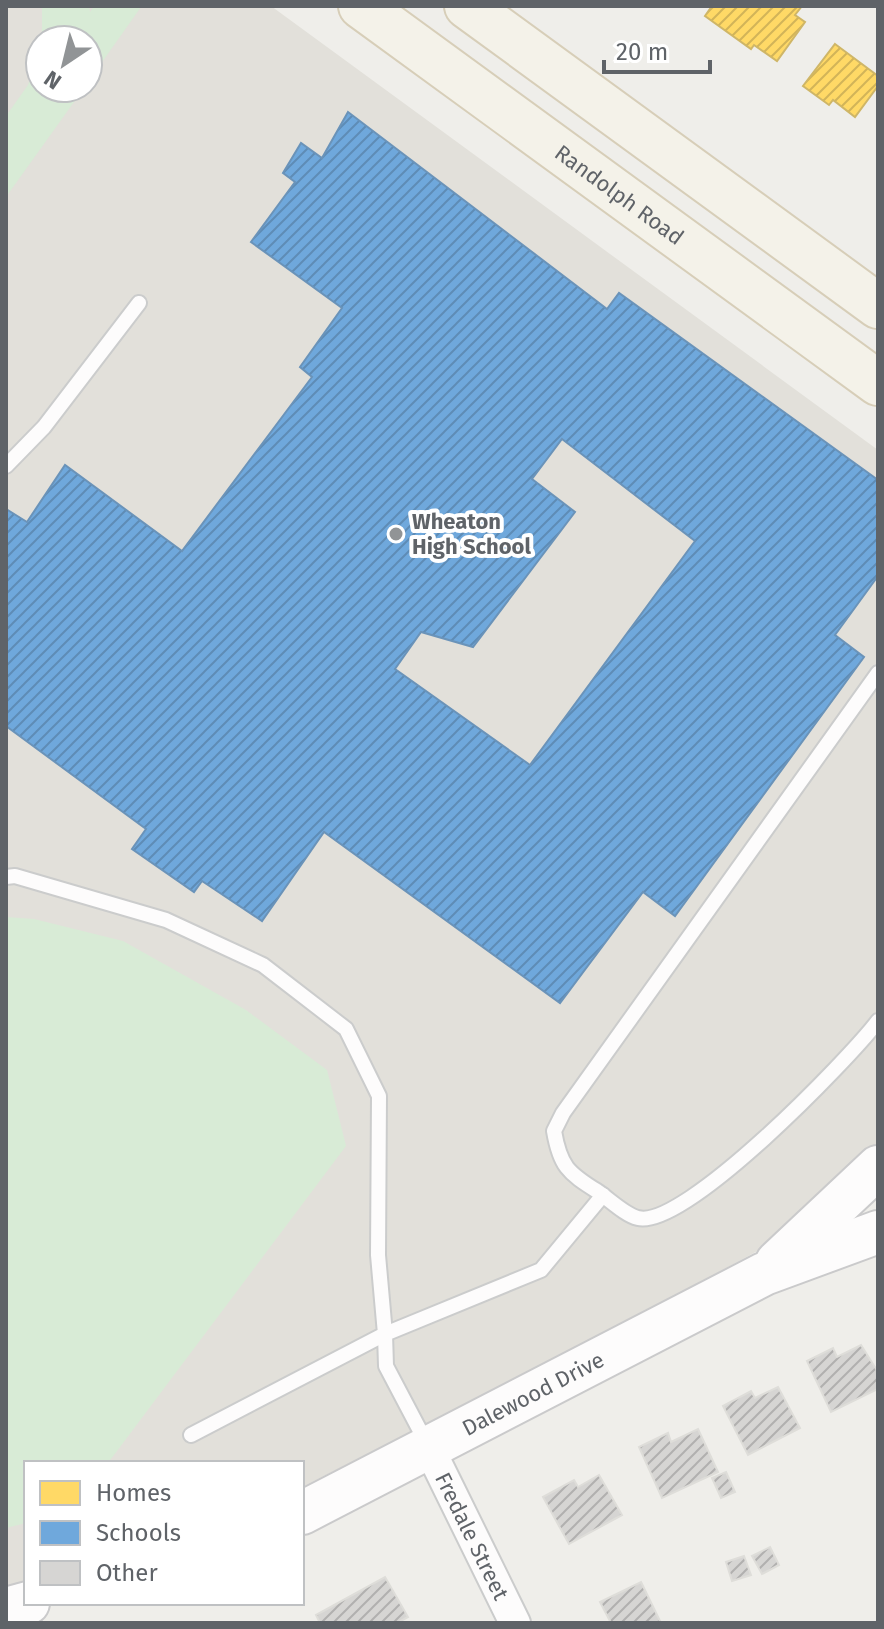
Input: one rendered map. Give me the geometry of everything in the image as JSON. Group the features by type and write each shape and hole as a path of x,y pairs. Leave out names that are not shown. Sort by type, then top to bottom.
{"main road":[{"name":"Randolph Road","path":"361,6 878,383"},
{"path":"467,6 878,306"}],"street":[{"name":"Dalewood Drive","path":"764,1274 878,1167"},
{"name":"Dalewood Drive","path":"304,1512 764,1274 878,1232"},
{"name":"Fredale Street","path":"429,1448 515,1623"}],"lane":[{"path":"6,466 44,427 139,303"},
{"path":"876,1029 769,1135 709,1185 657,1216 638,1218 561,1164 554,1131 878,673"},
{"path":"6,877 15,876 180,927 263,965 346,1029 379,1096 378,1255 386,1366 429,1448"},
{"path":"191,1435 385,1334 541,1270 603,1195"}],"shaded area":[{"path":"6,6 271,6 878,450 878,1144 761,1249 605,1334 304,1486 304,1461 24,1461 24,1583 6,1586"}],"green space":[{"path":"42,6 89,6 90,12 94,6 141,7 104,59 104,24 42,24"},
{"path":"24,91 24,104 73,104 6,197 6,116"},
{"path":"6,917 34,919 123,941 246,1010 327,1070 346,1146 110,1461 24,1461 24,1524 6,1528"}],"building: Homes":[{"path":"712,6 802,6 795,15 805,22 777,61 754,45 751,49 705,16"},
{"path":"835,44 878,76 878,86 855,117 833,100 829,105 803,86"}],"building: Schools":[{"name":"Wheaton High School","path":"348,112 607,309 619,293 878,480 878,576 835,635 864,657 675,916 643,892 560,1003 324,832 262,921 202,881 194,892 132,849 146,829 6,726 6,509 27,522 65,465 182,551 312,377 300,367 342,308 251,242 295,182 283,173 301,143 322,158","holes":["562,439 695,541 530,765 395,669 421,632 473,647 575,512 532,479"]}],"building: Other":[{"path":"861,1345 878,1372 878,1389 831,1412 807,1361 833,1348 837,1357"},
{"path":"778,1387 800,1428 748,1455 723,1406 751,1391 755,1398"},
{"path":"698,1429 718,1472 662,1498 639,1447 668,1433 671,1442"},
{"path":"726,1472 735,1492 721,1498 712,1478"},
{"path":"599,1475 622,1515 569,1544 543,1497 574,1480 578,1487"},
{"path":"770,1547 779,1565 762,1574 752,1556"},
{"path":"744,1556 751,1575 732,1581 726,1562"},
{"path":"385,1577 408,1617 397,1623 320,1623 316,1615"},
{"path":"641,1582 661,1623 611,1623 600,1602"}],"place":[{"name":"Wheaton High School","path":"396,534"}]}
